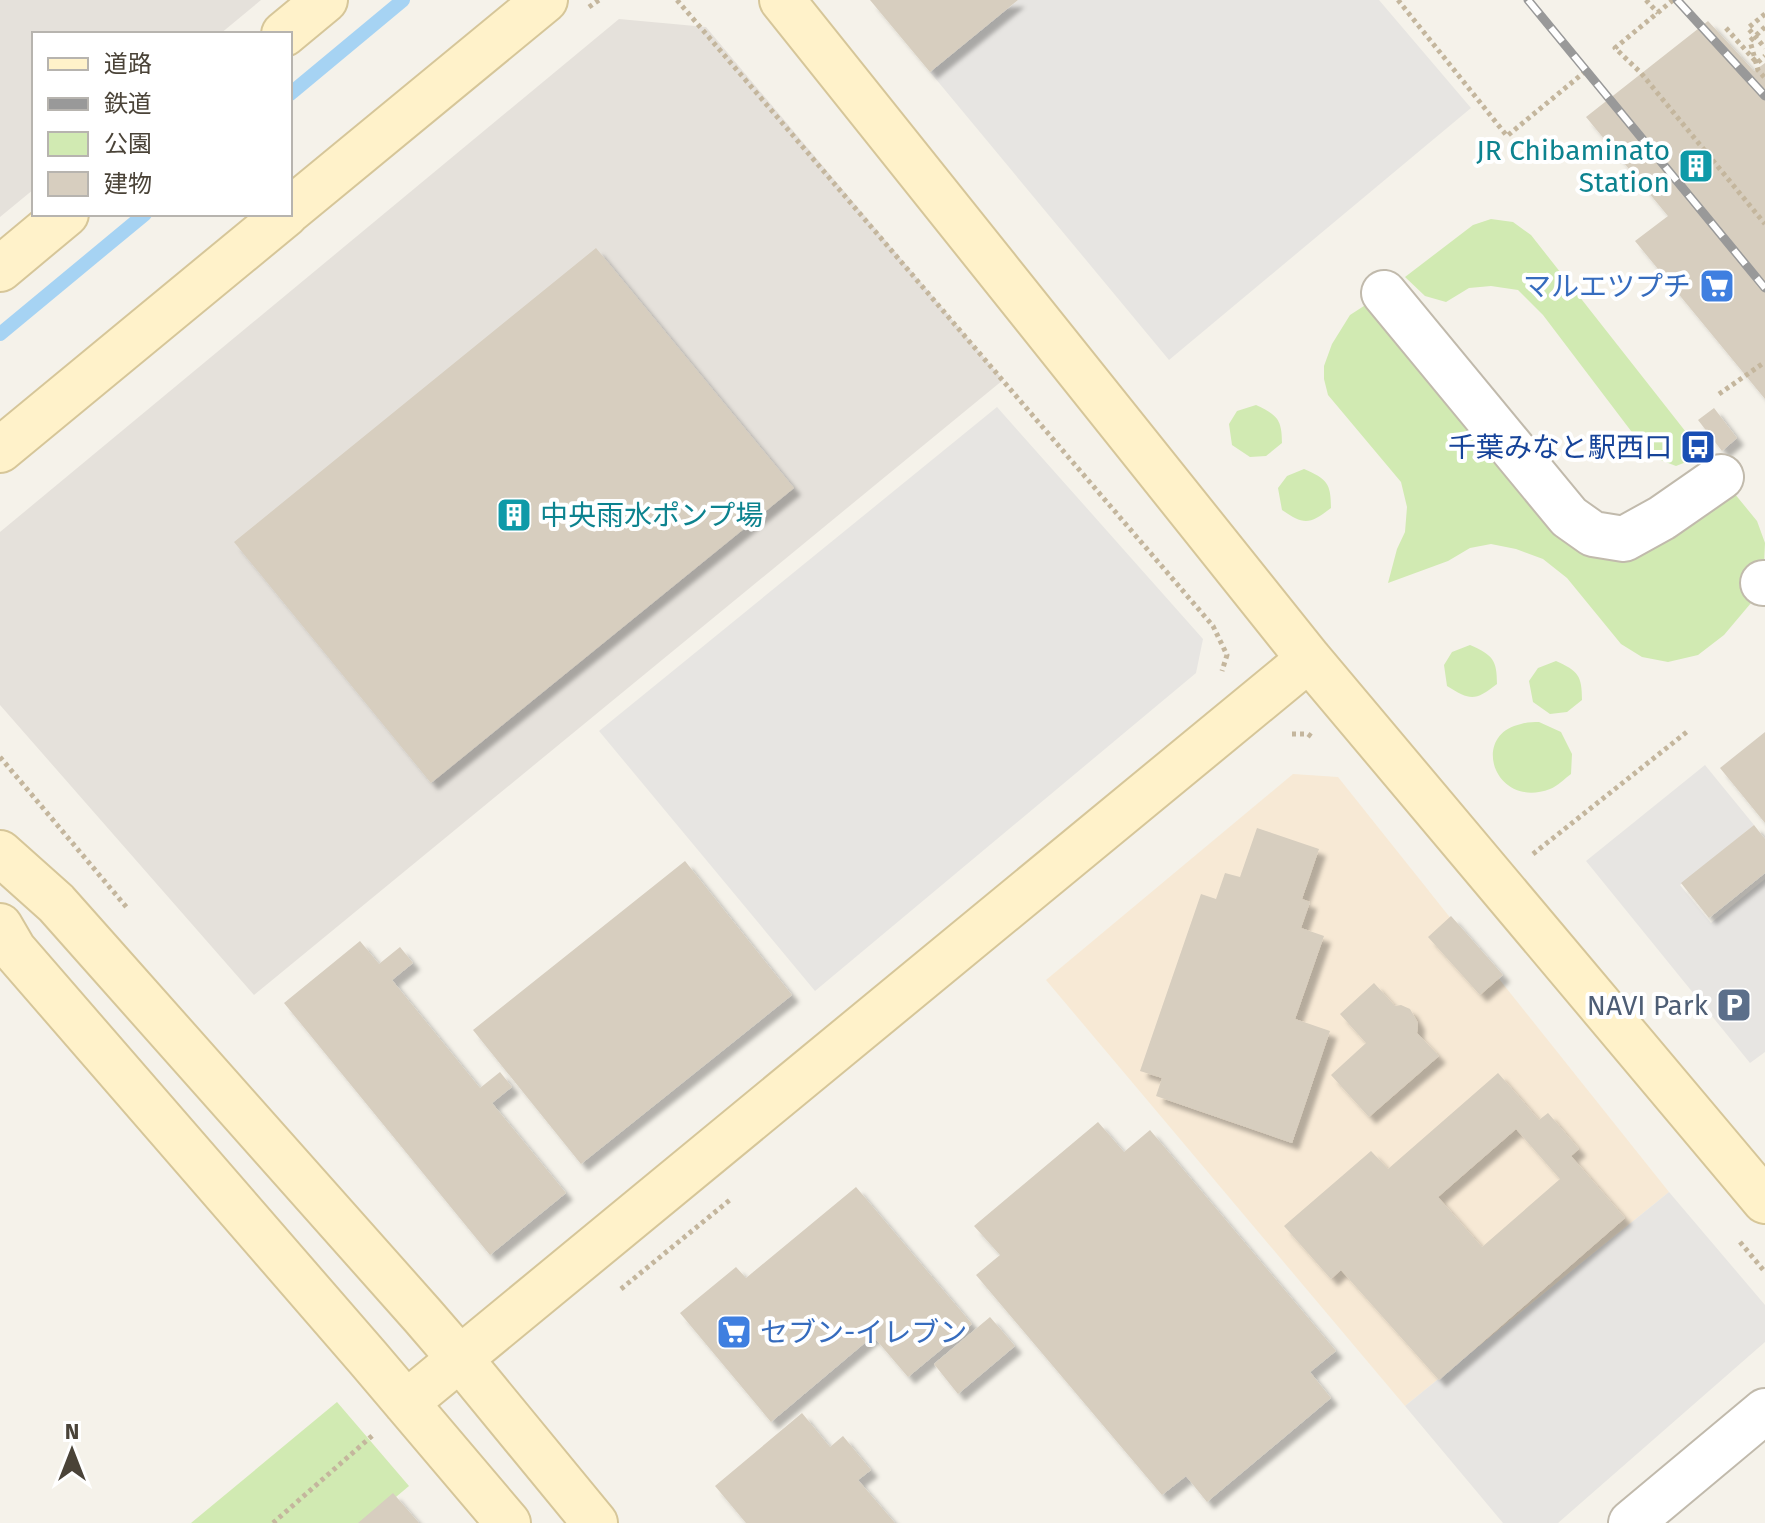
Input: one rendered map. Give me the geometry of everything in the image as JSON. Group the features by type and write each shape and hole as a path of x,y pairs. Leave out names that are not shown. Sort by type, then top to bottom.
{"street":[{"path":"286,32 325,0"},
{"path":"292,209 545,0"},
{"path":"782,0 1309,659 1765,1201"},
{"path":"0,269 64,216"},
{"path":"0,450 283,216"},
{"path":"1384,293 1569,517 1593,534 1624,539 1662,518 1721,477"},
{"path":"393,1416 1309,659"},
{"path":"0,853 56,903 461,1360 595,1523"},
{"path":"0,926 14,950 393,1416 508,1523"},
{"path":"1631,1523 1765,1411"}],"path":[{"path":"677,0 1213,626 1227,655 1221,674"},
{"path":"1398,0 1507,136 1587,70"},
{"path":"1646,0 1658,13"},
{"path":"1673,0 1615,48 1641,73 1765,224"},
{"path":"1765,14 1748,28 1765,48"},
{"path":"1765,27 1750,41 1758,70 1765,78"},
{"path":"1726,28 1757,63 1765,56"},
{"path":"1719,394 1765,362"},
{"path":"1533,854 1688,731"},
{"path":"1283,735 1308,734 1318,742"},
{"path":"620,1291 740,1192"},
{"path":"1735,1235 1765,1272"},
{"path":"273,1523 393,1416"}],"shaded area":[{"path":"0,0 261,0 222,32 32,32 32,191 0,217"},
{"path":"1018,0 1379,0 1471,108 1169,360 930,72"},
{"path":"619,19 706,27 1003,380 254,995 0,705 0,532"},
{"path":"997,407 1203,639 1196,673 815,991 599,731"},
{"path":"1705,765 1754,825 1680,885 1711,923 1765,879 1765,1052 1750,1063 1586,861"},
{"path":"1293,774 1338,777 1669,1192 1405,1406 1046,980"},
{"path":"1669,1192 1765,1305 1765,1342 1558,1523 1503,1523 1405,1406"}],"green space":[{"path":"1491,219 1513,222 1531,235 1704,455 1676,466 1650,456 1543,315 1518,290 1491,286 1469,288 1446,302 1425,296 1405,277 1473,225"},
{"path":"1384,293 1593,534 1721,477 1757,521 1765,543 1763,583 1751,603 1724,635 1698,655 1668,662 1642,657 1621,644 1567,578 1543,559 1491,544 1470,548 1448,561 1388,583 1405,532 1407,507 1401,482 1328,395 1324,379 1324,366 1332,344 1350,315"},
{"path":"1256,405 1277,419 1282,443 1266,456 1250,457 1232,445 1229,424 1237,411"},
{"path":"1304,469 1326,483 1331,500 1331,508 1317,518 1306,521 1282,510 1278,488 1287,476"},
{"path":"1470,645 1492,659 1497,676 1497,684 1473,697 1447,686 1444,665 1452,652"},
{"path":"1556,661 1577,675 1582,700 1567,712 1550,714 1533,702 1529,681 1538,668"},
{"path":"1539,722 1561,732 1572,754 1571,774 1550,789 1531,793 1515,789 1503,781 1495,768 1493,755 1496,742 1505,731 1523,723"},
{"path":"337,1402 409,1486 365,1523 191,1523"}],"building":[{"path":"870,0 1018,0 930,72"},
{"name":"JR Chibaminato Station","path":"1708,21 1754,71 1765,63 1765,399 1635,241 1668,216 1586,117"},
{"name":"中央雨水ポンプ場","path":"596,248 794,488 431,783 234,542"},
{"path":"1714,408 1737,438 1722,451 1698,420"},
{"path":"1765,732 1765,823 1720,768"},
{"path":"1754,825 1765,839 1765,873 1709,918 1681,883"},
{"path":"1257,828 1319,849 1302,899 1310,902 1301,928 1324,936 1295,1019 1330,1031 1292,1143 1156,1096 1162,1078 1140,1071 1201,894 1216,899 1225,873 1240,877"},
{"path":"685,861 792,995 581,1164 473,1030"},
{"path":"1451,916 1503,975 1480,995 1428,937"},
{"path":"360,941 379,964 400,947 413,963 392,980 480,1088 500,1072 512,1087 492,1103 566,1193 490,1255 284,1003"},
{"path":"1374,983 1395,1006 1410,1009 1418,1023 1417,1033 1439,1056 1369,1117 1331,1075 1366,1043 1340,1014"},
{"path":"1498,1073 1539,1120 1548,1113 1579,1149 1571,1156 1625,1218 1439,1380 1341,1270 1331,1279 1284,1226 1371,1151 1388,1169","holes":["1516,1129 1560,1179 1482,1247 1438,1197"]},
{"path":"1098,1122 1124,1152 1150,1130 1336,1351 1310,1372 1331,1398 1207,1502 1186,1476 1162,1495 976,1275 1000,1255 974,1226"},
{"path":"856,1187 972,1324 908,1377 873,1336 771,1422 680,1313 736,1267 746,1278"},
{"path":"990,1317 1015,1346 958,1394 934,1364"},
{"path":"802,1413 830,1447 843,1436 871,1470 858,1480 895,1523 746,1523 715,1486"},
{"path":"393,1493 419,1523 358,1523"}],"waterway":[{"path":"292,92 403,0"},
{"path":"0,334 143,216"}],"railway":[{"path":"1528,0 1765,288"},
{"path":"1677,0 1765,96"}],"place":[{"name":"JR Chibaminato Station","path":"1696,166"},
{"name":"マルエツプチ","path":"1717,286"},
{"name":"千葉みなと駅西口","path":"1698,447"},
{"name":"中央雨水ポンプ場","path":"514,515"},
{"name":"NAVI Park","path":"1734,1005"},
{"name":"セブン-イレブン","path":"734,1332"}]}
